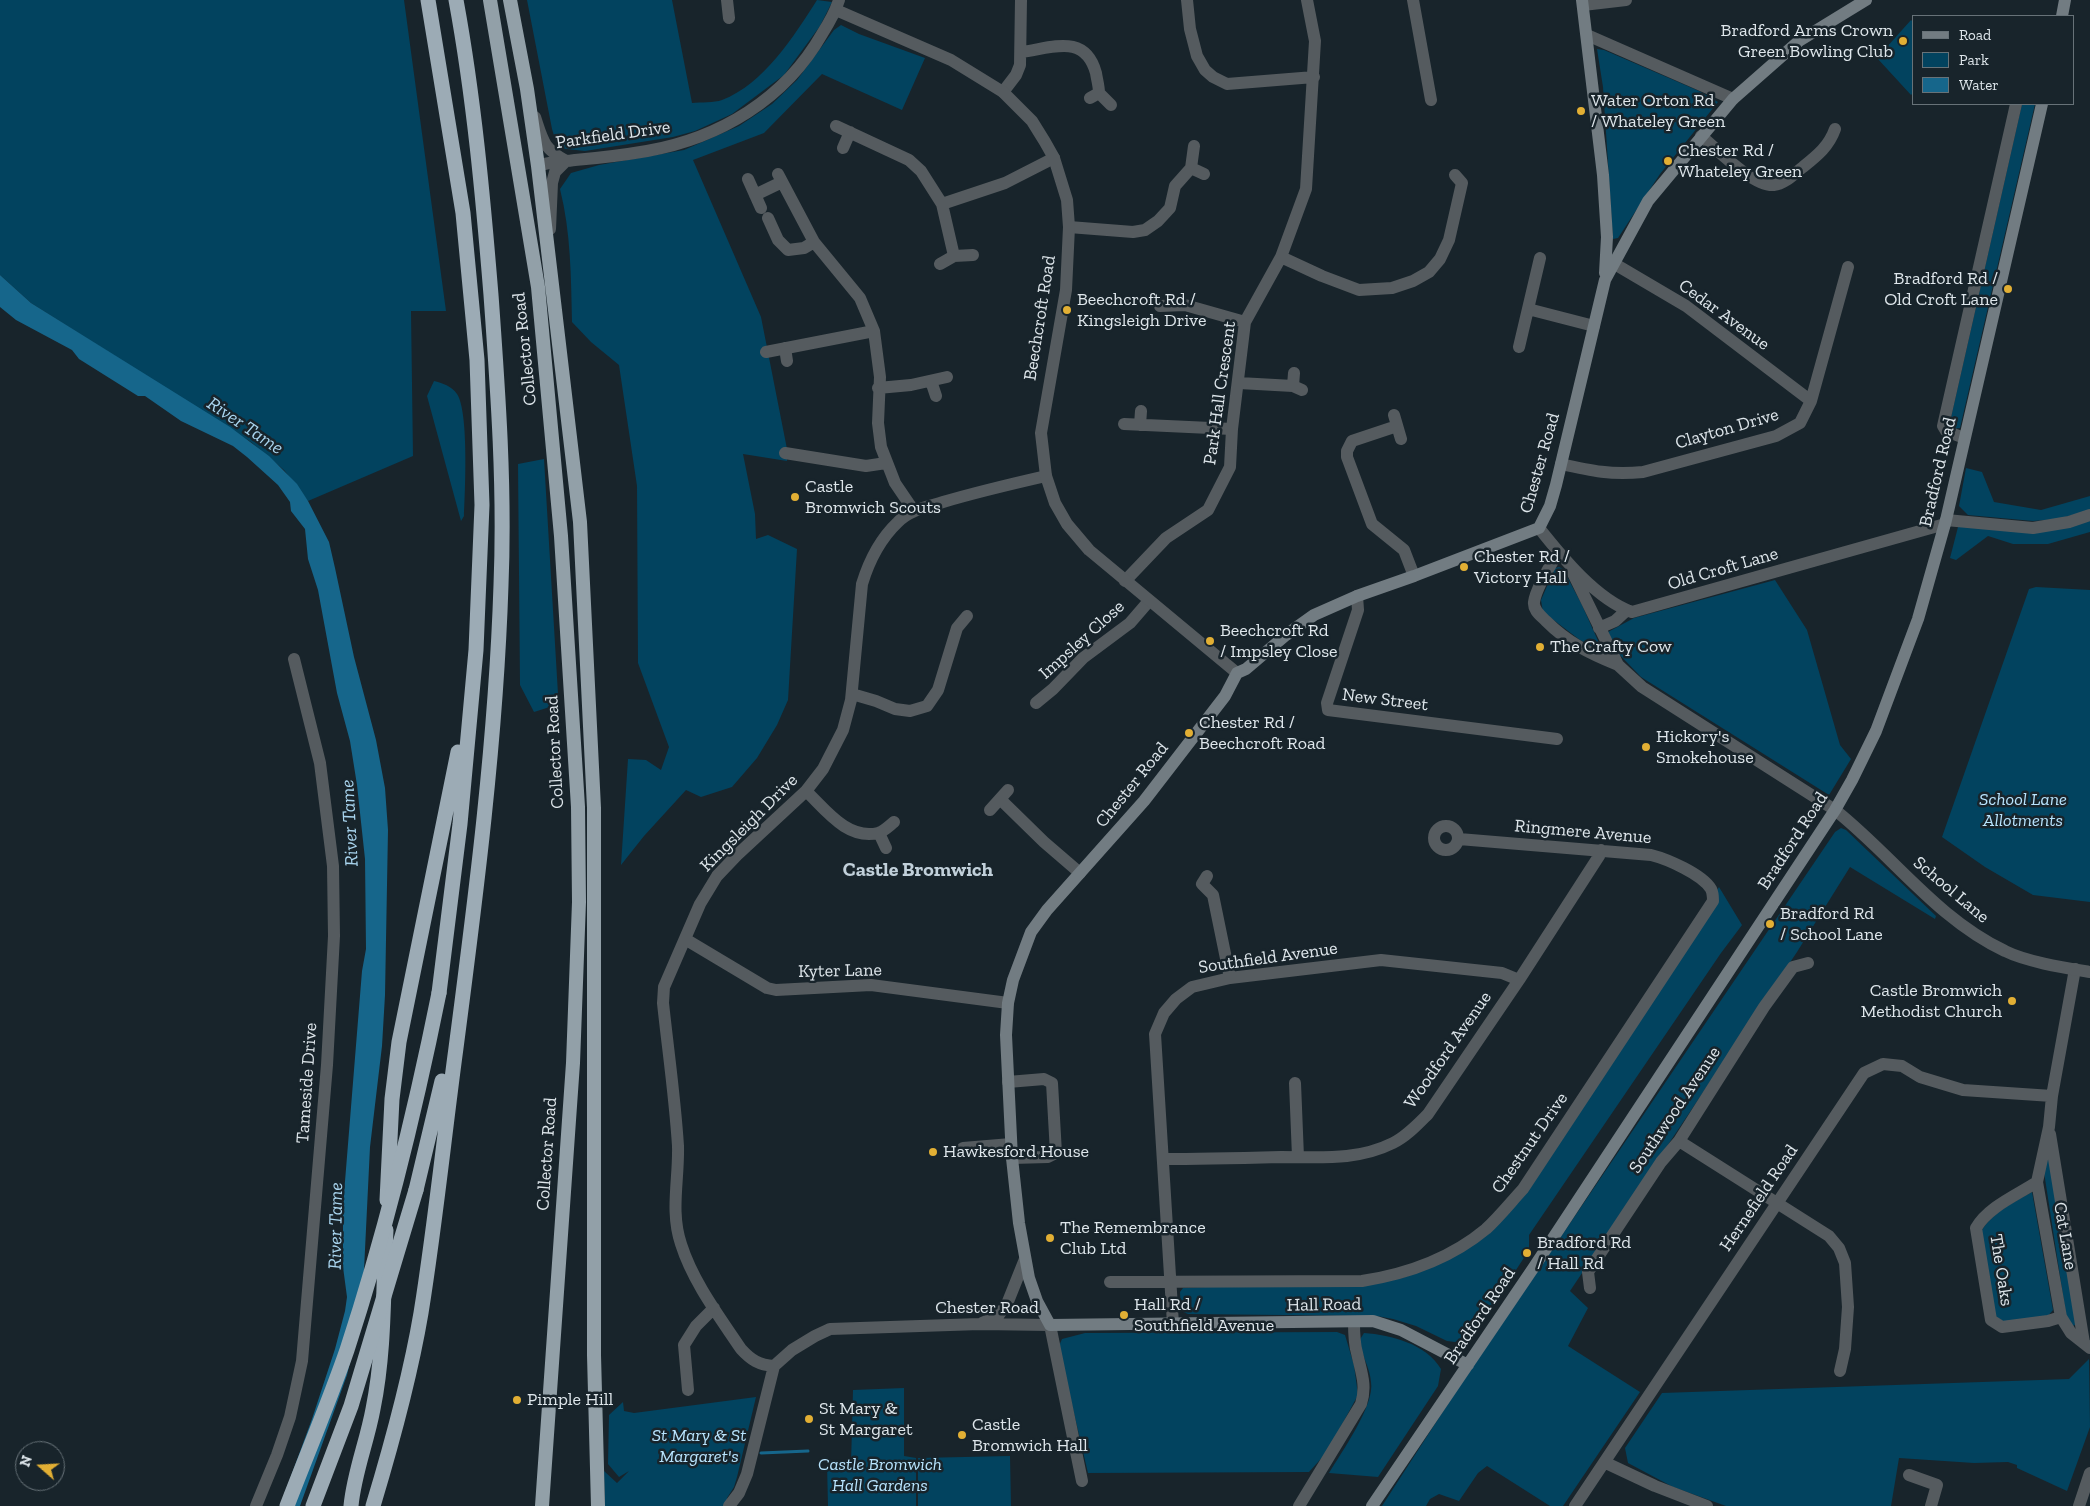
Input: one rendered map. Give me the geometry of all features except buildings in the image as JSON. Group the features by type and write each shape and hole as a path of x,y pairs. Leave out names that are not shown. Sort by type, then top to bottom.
{"highway":[{"path":"287,1506 346,1350 389,1206 419,1091 439,993 460,824 476,650 482,505 476,360 464,213 428,0"},
{"path":"373,1506 393,1439 420,1316 473,902 493,725 501,585 502,506 499,395 486,233 468,68 456,0"},
{"name":"Collector Road","path":"490,0 538,287 561,536 578,807 579,902 573,1063 542,1506"},
{"name":"Collector Road","path":"510,0 527,88 549,246 580,522 594,808 594,1345 598,1506"},
{"path":"538,166 531,182 542,258 538,287"},
{"path":"351,1506 352,1489 373,1409 383,1339 392,1098 398,1051 452,787 476,650"},
{"path":"313,1506 351,1406 416,1190 438,1102 473,902"}],"main road":[{"name":"Chester Road","path":"1050,1325 1037,1301 1025,1259 1019,1223 1011,1144 1006,1035 1008,1002 1012,980 1030,932 1047,910 1150,793 1225,696 1237,673 1314,615 1357,596 1539,528 1550,506 1605,280 1648,201 1733,100 1799,41 1866,0"},
{"path":"2062,15 2065,0"},
{"path":"1582,2 1603,175 1607,237 1605,280"},
{"name":"Bradford Road","path":"1372,1506 1534,1267 1835,810 1876,731 1918,619 1946,522 2042,105"},
{"name":"Hall Road","path":"1050,1325 1373,1321 1401,1330 1468,1365"}],"street":[{"path":"727,0 729,18"},
{"path":"1003,92 1016,75 1020,65 1021,0"},
{"path":"1187,0 1190,29 1197,56 1204,70 1213,77 1227,84 1314,77"},
{"name":"Park Hall Crescent","path":"1125,581 1166,538 1208,510 1230,467 1232,429 1245,322 1282,257 1306,189 1315,41 1307,0"},
{"path":"1413,0 1431,100"},
{"path":"1582,2 1626,0"},
{"name":"Beechcroft Road","path":"838,5 951,60 1003,92 1032,121 1054,158 1067,200 1069,227 1066,290 1041,433 1046,476 1055,503 1067,524 1089,550 1237,673"},
{"name":"Parkfield Drive","path":"538,166 551,161 566,162 648,151 687,142 717,130 748,114 773,94 814,49 838,5"},
{"path":"1587,35 1733,100"},
{"path":"1021,52 1068,46 1085,52 1093,64 1094,96 1111,105"},
{"path":"527,88 544,144 555,155 566,162 555,172 552,183 549,246"},
{"path":"1964,438 1946,431 1944,426 2016,105"},
{"path":"836,126 909,160 921,171 942,204 954,256"},
{"path":"1701,136 1756,181 1774,185 1790,178 1819,154 1830,142 1835,128"},
{"path":"843,148 850,132"},
{"path":"1069,227 1133,232 1145,230 1158,221 1170,208 1175,186 1191,168 1194,146"},
{"path":"942,204 1005,183 1054,158"},
{"path":"1191,168 1204,174"},
{"path":"756,195 780,178 814,242 860,298 874,331 878,353 880,377 878,388 878,423 886,463 895,483 914,511"},
{"path":"748,179 778,240 788,250 804,248 814,242"},
{"path":"1282,257 1322,276 1359,290 1392,288 1413,281 1429,272 1440,259 1449,240 1463,179"},
{"path":"940,264 954,256 973,255"},
{"path":"1519,347 1540,258"},
{"name":"Cedar Avenue","path":"1613,263 1686,306 1811,401"},
{"name":"Clayton Drive","path":"1561,464 1602,474 1643,472 1788,431 1800,423 1811,401 1848,267"},
{"path":"1160,306 1185,305 1245,322"},
{"path":"1528,309 1594,326"},
{"path":"766,352 786,354 874,331"},
{"path":"878,388 931,381 947,376"},
{"path":"931,381 936,396"},
{"path":"1239,383 1296,383"},
{"path":"1140,424 1141,410"},
{"path":"1401,439 1396,421 1352,441 1347,451 1347,457 1372,524 1404,550 1414,576"},
{"path":"1124,424 1232,429"},
{"path":"785,453 866,466 886,463"},
{"name":"Kingsleigh Drive","path":"774,1366 762,1365 749,1358 741,1349 698,1283 681,1245 675,1221 674,1193 678,1147 663,1003 664,987 700,904 717,876 737,854 806,791 824,770 843,730 852,694 862,584 868,566 880,542 898,521 914,511 979,491 1046,476"},
{"name":"Old Croft Lane","path":"1627,610 1638,611 1946,522 2033,528 2069,522 2090,515"},
{"path":"1539,528 1570,567 1617,605 1627,610 1615,621 1599,628"},
{"path":"1558,553 1549,567 1534,602 1535,610 1562,637 1589,653 1618,665"},
{"path":"1570,567 1618,665"},
{"name":"New Street","path":"1357,596 1358,610 1327,703 1328,710 1557,739"},
{"name":"Impsley Close","path":"1036,703 1054,689 1083,658 1130,623 1149,601"},
{"path":"852,694 895,709 910,711 927,706 938,690 956,628 967,616"},
{"name":"Tameside Drive","path":"256,1506 278,1455 290,1418 302,1361 327,1065 334,936 333,866 320,763 294,659"},
{"name":"School Lane","path":"1618,665 1642,687 1835,810 1934,902 1976,936 2006,952 2090,972"},
{"path":"806,791 836,820 849,829 863,834 880,833 894,822"},
{"path":"990,810 1004,795 1044,842 1080,873"},
{"path":"880,833 886,848"},
{"name":"Ringmere Avenue","path":"1459,839 1650,855 1672,861 1706,883 1712,891 1713,901"},
{"name":"Woodford Avenue","path":"1163,1159 1328,1158 1359,1155 1394,1142 1413,1130 1428,1114 1519,980 1599,856 1601,850"},
{"path":"1207,876 1202,884 1213,895 1230,978"},
{"name":"Chestnut Drive","path":"1110,1282 1362,1281 1420,1268 1455,1252 1486,1228 1523,1189 1713,901"},
{"name":"Kyter Lane","path":"685,939 767,988 776,990 871,985 1008,1002"},
{"name":"Southfield Avenue","path":"1173,1324 1155,1034 1164,1013 1176,998 1192,987 1230,978 1381,960 1502,973 1519,980"},
{"name":"Southwood Avenue","path":"1590,1288 1588,1272 1661,1162 1679,1140 1764,1007 1793,967 1808,963"},
{"name":"Cat Lane","path":"2075,969 2052,1096 2049,1127 2037,1182 2061,1317 2071,1333 2087,1346"},
{"name":"Hernefield Road","path":"1576,1506 1777,1202 1842,1108 1864,1072 1883,1064 1902,1066 1920,1076 1962,1090 2052,1096"},
{"path":"1008,1082 1044,1079 1052,1082 1056,1152 1048,1157 1012,1158"},
{"path":"1294,1083 1298,1157"},
{"name":"Cat Lane","path":"2049,1127 2087,1346"},
{"path":"1679,1140 1829,1236 1839,1248 1845,1263 1848,1307 1845,1348 1840,1371"},
{"path":"963,1148 1011,1144"},
{"name":"The Oaks","path":"2037,1182 2004,1202 1981,1219 1976,1228 1986,1300 1991,1320 2002,1327 2048,1321 2061,1317"},
{"path":"980,1324 998,1316 1007,1304 1025,1259"},
{"path":"688,1390 684,1345 696,1326 714,1308"},
{"path":"1300,1506 1361,1404 1364,1394 1364,1378 1356,1346 1354,1322"},
{"name":"Chester Road","path":"774,1366 792,1350 830,1329 980,1324 1050,1325"},
{"path":"1050,1325 1082,1481"},
{"path":"729,1506 739,1494 747,1474 774,1366"},
{"path":"1606,1463 1655,1486 1707,1506"},
{"path":"1909,1475 1937,1485 1931,1506"},
{"path":"2079,1506 2089,1480"}],"green space":[{"path":"0,0 404,0 446,311 411,311 413,456 308,501 284,470 251,442 31,303 0,275"},
{"path":"527,0 672,0 692,103 722,100 737,93 751,83 777,58 817,0 832,2 820,26 784,75 732,114 695,131 673,137 585,151 558,148 552,129"},
{"name":"Bradford Arms Crown Green Bowling Club","path":"1911,20 1911,95 1877,58"},
{"path":"841,25 859,34 925,58 902,110 822,74 764,133 693,160 761,317 787,449 787,461 743,454 755,514 756,539 768,535 797,549 788,700 777,725 757,758 732,787 701,797 686,790 644,836 621,865 628,759 646,760 661,770 669,747 638,663 637,486 619,365 591,342 572,322 571,272 564,206 560,189 571,173 599,165 684,150 739,126 772,104 797,80 834,30"},
{"path":"1597,49 1604,50 1699,91 1718,102 1660,174 1618,238 1613,239 1603,87"},
{"path":"2022,105 2035,105 1960,428 1952,429 1949,426"},
{"path":"434,381 452,389 457,394 461,403 465,434 465,489 464,516 461,521 427,396"},
{"path":"544,459 558,694 553,706 534,712 520,685 518,464"},
{"path":"1966,468 1982,472 1994,502 2041,510 2090,496 2090,510 2058,519 2033,521 1968,515 1959,506"},
{"path":"2090,521 2090,532 2048,544 2013,544 1988,536 1956,560 1950,558 1958,527"},
{"path":"1555,568 1563,569 1582,605 1599,643 1593,647 1580,640 1543,612 1541,600"},
{"path":"1775,580 1807,630 1840,745 1851,759 1829,795 1641,677 1618,653 1608,632 1634,618"},
{"name":"School Lane Allotments","path":"2036,587 2090,590 2090,902 2033,895 1985,867 1942,837 2029,589"},
{"path":"1841,828 1846,830 1936,916 1935,919 1850,867 1797,952 1570,1291 1588,1308 1568,1346 1640,1392 1563,1506 1550,1506 1487,1466 1478,1473 1459,1501 1439,1494 1430,1499 1426,1506 1382,1506 1453,1396 1835,832"},
{"path":"1719,887 1742,925 1529,1235 1529,1250 1477,1330 1455,1342 1447,1341 1416,1326 1377,1316 1188,1314 1181,1311 1180,1292 1183,1288 1403,1278 1509,1211"},
{"path":"2049,1153 2078,1323 2073,1326 2066,1315 2044,1172"},
{"path":"2032,1192 2053,1310 2047,1317 2004,1322 1995,1316 1981,1232 1985,1225 1997,1214"},
{"path":"1337,1332 1345,1335 1354,1365 1358,1395 1327,1452 1309,1472 1088,1473 1062,1362 1059,1346 1062,1339 1085,1333"},
{"path":"1364,1333 1386,1336 1407,1342 1427,1353 1441,1369 1438,1386 1378,1477 1329,1473 1363,1416 1371,1392 1368,1367 1359,1341"},
{"path":"2089,1359 2090,1427 2067,1491 2008,1462 1974,1463 1899,1458 1891,1506 1726,1506 1673,1487 1628,1463 1625,1448 1662,1393 2069,1379"},
{"name":"Castle Bromwich Hall Gardens","path":"904,1388 904,1456 916,1458 916,1506 828,1506 827,1463 851,1464 853,1390"},
{"name":"St Mary & St Margaret's","path":"756,1397 737,1477 734,1487 727,1498 730,1506 605,1506 604,1471 617,1483 629,1471 619,1477 608,1464 609,1415 623,1402 624,1411 634,1413"},
{"path":"1010,1456 1011,1506 918,1506 918,1458"}],"water":[{"path":"0,275 31,303 230,427 269,456 297,484 329,542 354,657 376,740 385,788 388,830 385,995 382,1046 370,1147 362,1311 347,1375 300,1506 280,1506 335,1349 347,1297 343,1267 343,1206 362,971 366,949 365,859 357,785 350,741 337,693 318,590 308,559 305,529 291,511 290,502 278,485 233,446 181,421 145,396 138,396 79,359 72,350 16,320 0,307"}],"waterway":[{"path":"761,1453 808,1451"}],"place":[{"name":"Bradford Arms Crown Green Bowling Club","path":"1903,41"},
{"name":"Water Orton Rd / Whateley Green","path":"1581,111"},
{"name":"Chester Rd / Whateley Green","path":"1668,161"},
{"name":"Bradford Rd / Old Croft Lane","path":"2008,289"},
{"name":"Beechcroft Rd / Kingsleigh Drive","path":"1067,310"},
{"name":"Castle Bromwich Scouts","path":"795,497"},
{"name":"Chester Rd / Victory Hall","path":"1464,567"},
{"name":"Beechcroft Rd / Impsley Close","path":"1210,641"},
{"name":"The Crafty Cow","path":"1540,647"},
{"name":"Chester Rd / Beechcroft Road","path":"1189,733"},
{"name":"Hickory's Smokehouse","path":"1646,747"},
{"name":"Bradford Rd / School Lane","path":"1770,924"},
{"name":"Castle Bromwich Methodist Church","path":"2012,1001"},
{"name":"Hawkesford House","path":"933,1152"},
{"name":"The Remembrance Club Ltd","path":"1050,1238"},
{"name":"Bradford Rd / Hall Rd","path":"1527,1253"},
{"name":"Hall Rd / Southfield Avenue","path":"1124,1315"},
{"name":"Pimple Hill","path":"517,1400"},
{"name":"St Mary & St Margaret","path":"809,1419"},
{"name":"Castle Bromwich Hall","path":"962,1435"}],"district":[{"name":"Castle Bromwich","path":"918,870"}],"water label":[{"name":"River Tame","path":"245,426"},
{"name":"River Tame","path":"350,823"},
{"name":"River Tame","path":"336,1226"}]}
